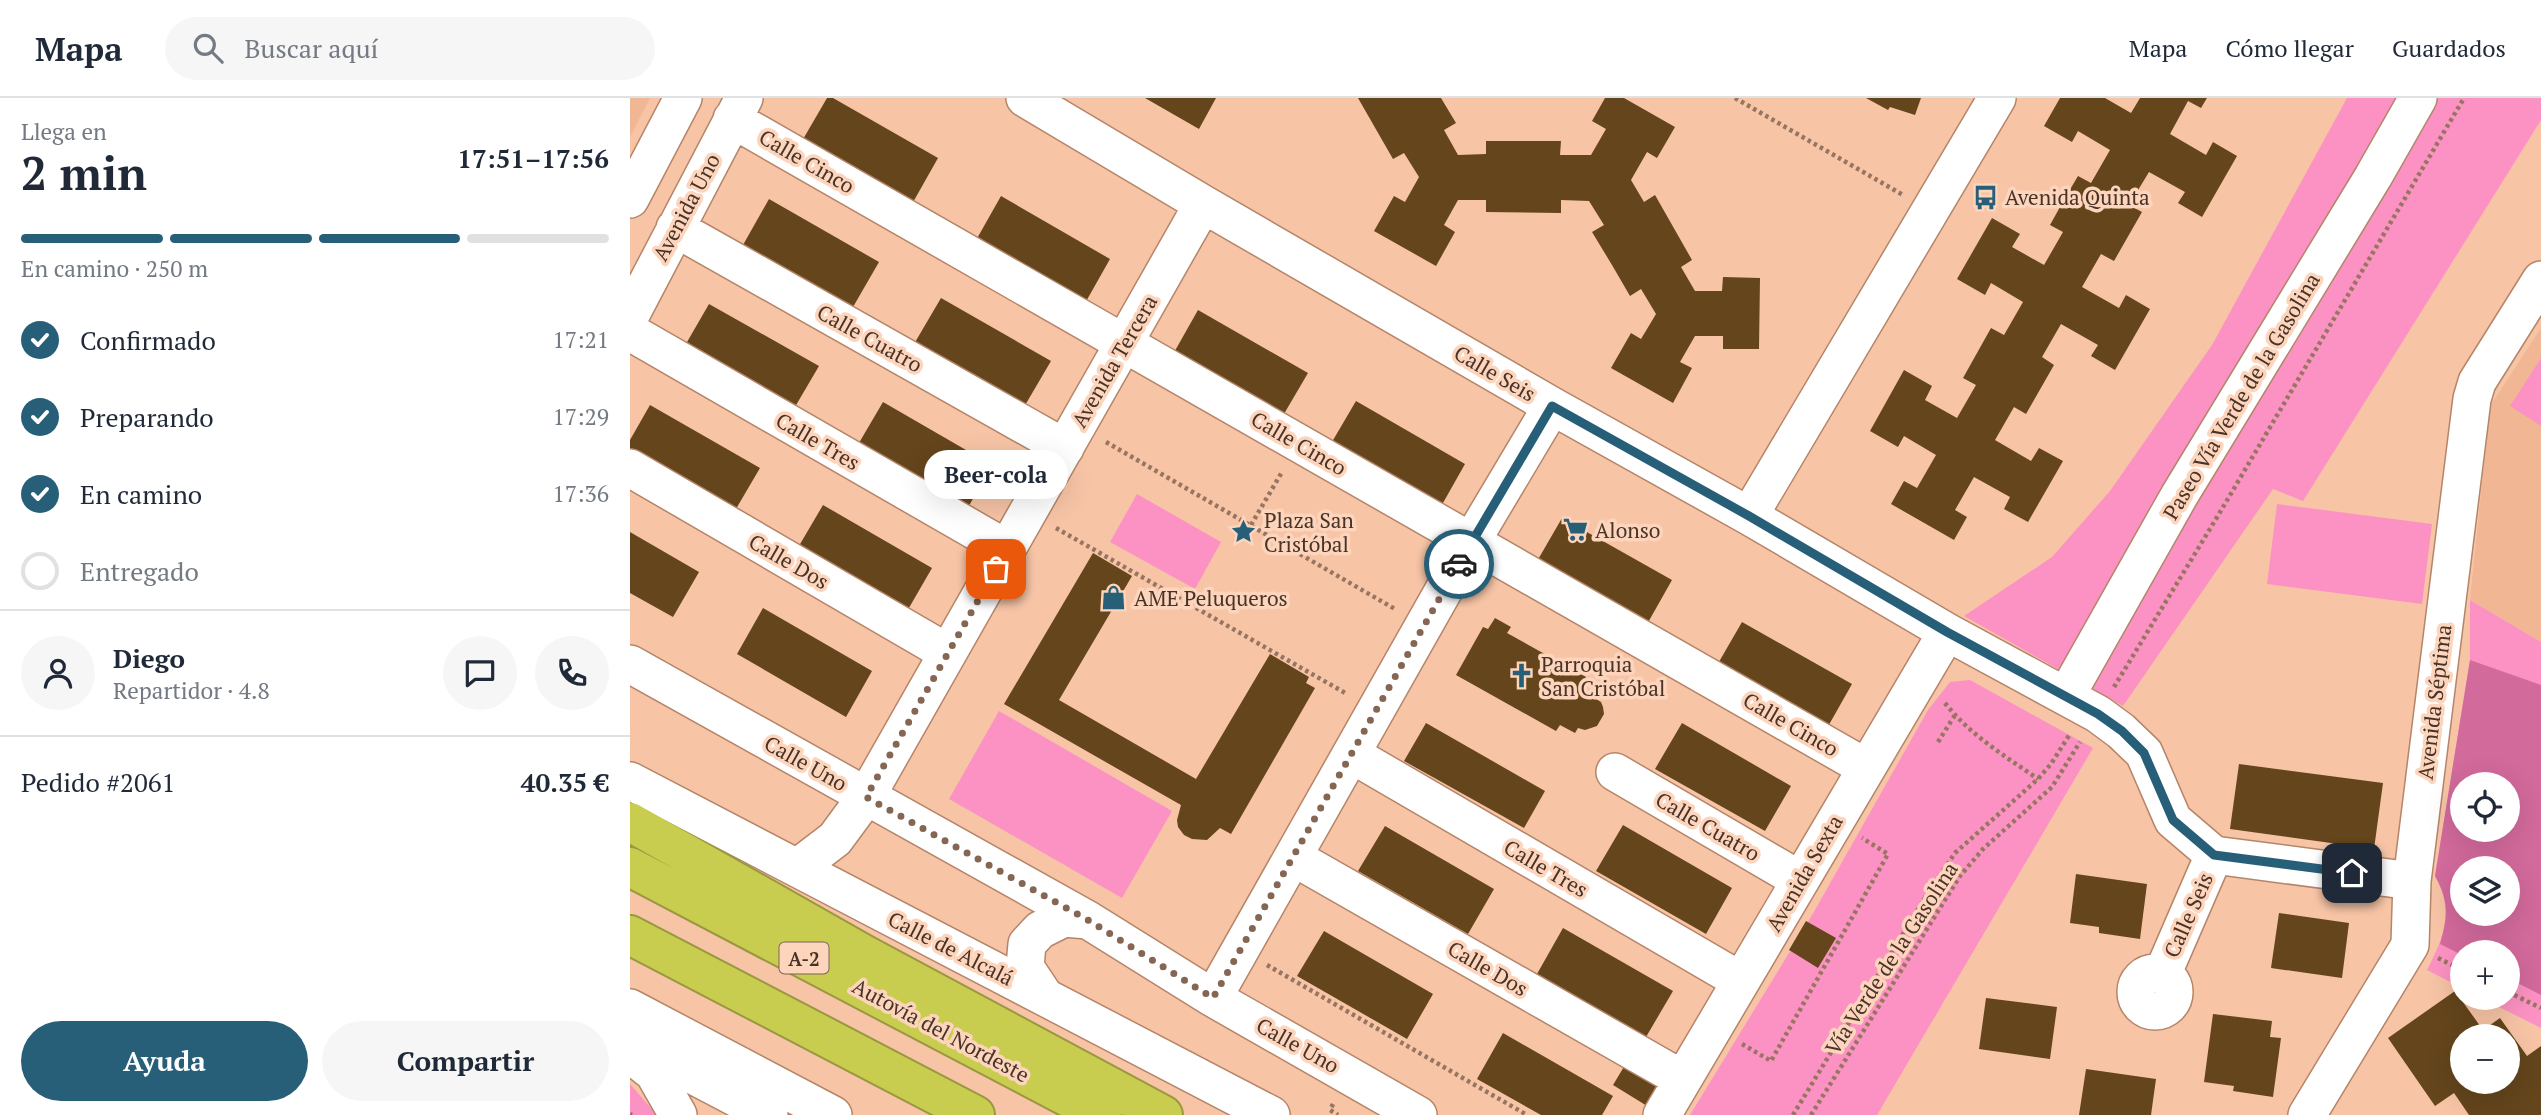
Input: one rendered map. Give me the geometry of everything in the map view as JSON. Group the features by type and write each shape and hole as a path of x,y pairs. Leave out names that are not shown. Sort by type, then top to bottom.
{"highway":[{"path":"630,822 865,955 1163,1115"},
{"name":"Autovía del Nordeste","path":"630,867 1102,1115"},
{"path":"630,936 975,1115"}],"street":[{"path":"630,199 683,98"},
{"name":"Calle Seis","path":"1025,98 1552,406 2106,720 2144,753 2173,820 2214,855 2412,881"},
{"path":"1749,516 1997,98"},
{"name":"Paseo Vía Verde de la Gasolina","path":"2066,696 2179,496 2418,98"},
{"name":"Avenida Uno","path":"630,316 738,108"},
{"name":"Calle Cinco","path":"738,108 1124,343 1866,767"},
{"name":"Avenida Tercera","path":"797,868 835,839 866,797 1203,204"},
{"name":"Calle Cuatro","path":"674,228 1071,437"},
{"name":"Avenida Séptima","path":"2307,1115 2410,945 2412,881 2472,399 2477,382 2541,280"},
{"name":"Calle Tres","path":"630,332 1007,549"},
{"path":"1213,998 1471,542 1552,406"},
{"name":"Calle Dos","path":"630,468 948,653"},
{"name":"Avenida Sexta","path":"1662,1115 1947,632"},
{"name":"Calle Uno","path":"630,664 1088,920 1213,998 1418,1115"},
{"name":"Calle Tres","path":"1352,754 1741,981"},
{"name":"Calle Cuatro","path":"1615,772 1800,880"},
{"name":"Calle de Alcalá","path":"630,781 1271,1115"},
{"name":"Calle Seis","path":"2162,975 2214,855"},
{"name":"Calle Dos","path":"1293,857 1682,1079"},
{"path":"1045,997 1025,967 1027,944 1040,930 1064,918 1088,920"},
{"path":"630,1008 833,1115"},
{"path":"694,1041 746,1080 777,1115"},
{"path":"630,1042 769,1115"},
{"path":"630,1054 654,1073 678,1115"}],"path":[{"path":"1735,98 1931,211"},
{"path":"2109,696 2464,98"},
{"path":"1071,437 1251,526 1382,602"},
{"path":"1251,526 1298,443"},
{"path":"1028,512 1352,697"},
{"path":"1939,696 1955,715 1984,741 2038,779"},
{"path":"1938,742 1955,715"},
{"name":"Vía Verde de la Gasolina","path":"1811,1115 1960,876 1983,849 2052,787 2081,741"},
{"path":"1714,1027 1771,1061 1888,853 1834,822"},
{"path":"1240,949 1527,1115"},
{"path":"2429,954 2450,964"},
{"path":"2520,998 2541,1008"},
{"path":"1332,1105 1330,1110 1338,1115"}],"shaded area":[{"path":"630,98 650,98 630,137"},
{"path":"2347,98 2541,98 2541,120 2303,501 2273,489 2123,706 1964,616 2052,557 2110,491 2212,345"},
{"path":"2541,328 2541,642 2470,600 2490,406"},
{"path":"2541,358 2541,426 2510,406"},
{"path":"1137,494 1221,542 1195,589 1110,542"},
{"path":"2277,504 2432,524 2422,604 2267,584"},
{"path":"2470,600 2541,642 2541,1028 2505,1010 2520,1010 2520,940 2450,940 2450,982 2427,970 2445,924 2445,901 2435,876 2450,783 2450,842 2520,842 2520,772 2452,772 2470,660"},
{"path":"2470,660 2541,685 2541,995 2520,984 2520,940 2450,940 2450,949 2440,944 2446,909 2443,893 2435,876 2450,783 2450,842 2520,842 2520,772 2452,772"},
{"path":"1970,680 2093,748 1877,1115 1690,1115 1811,917 1928,710 1950,682"},
{"path":"999,711 1172,811 1122,898 949,799"},
{"path":"630,1084 657,1115 630,1115"}],"building":[{"path":"827,98 833,98 938,158 912,204 802,141"},
{"path":"1145,98 1216,98 1199,129"},
{"path":"1358,98 1441,98 1456,123 1444,130 1458,155 1486,154 1486,141 1561,141 1560,155 1591,155 1606,129 1592,121 1605,98 1624,98 1675,127 1657,158 1647,152 1631,180 1644,202 1655,195 1692,260 1681,267 1695,291 1722,291 1723,277 1760,278 1759,349 1723,349 1723,336 1695,336 1680,362 1692,368 1673,403 1611,368 1631,333 1641,339 1656,314 1641,289 1630,296 1592,232 1604,225 1589,201 1561,200 1561,213 1486,212 1486,200 1458,200 1444,225 1455,232 1436,266 1374,231 1394,196 1405,202 1419,177 1404,153 1393,159"},
{"path":"1866,98 1921,98 1915,115 1890,107 1888,110"},
{"path":"2060,98 2105,98 2131,113 2140,98 2207,98 2201,108 2188,101 2170,134 2206,155 2213,142 2237,156 2202,217 2178,203 2185,192 2149,172 2129,205 2142,212 2114,261 2101,254 2082,287 2119,308 2126,295 2150,309 2115,370 2091,356 2098,345 2061,324 2042,357 2054,365 2026,414 2014,407 1995,440 2031,461 2039,448 2063,461 2028,522 2004,509 2010,497 1974,477 1955,510 1967,517 1954,540 1891,504 1904,481 1917,488 1936,455 1904,436 1898,447 1870,431 1904,370 1932,386 1925,400 1957,418 1976,385 1963,378 1991,328 2004,335 2023,302 1991,283 1985,295 1957,279 1992,218 2020,234 2012,247 2044,265 2063,232 2050,225 2065,198 2078,176 2091,183 2110,150 2078,131 2072,142 2044,126"},
{"path":"1001,196 1110,259 1084,305 975,242"},
{"path":"769,199 879,262 853,307 743,245"},
{"path":"941,298 1051,361 1024,407 914,344"},
{"path":"709,304 819,366 792,412 683,349"},
{"path":"1198,310 1308,373 1281,419 1172,356"},
{"path":"1356,401 1465,464 1439,510 1329,447"},
{"path":"883,402 992,465 966,511 856,448"},
{"path":"650,405 760,468 733,514 630,454 630,440"},
{"path":"823,505 932,568 906,613 796,551"},
{"path":"1562,518 1672,580 1646,626 1536,563"},
{"path":"630,532 699,572 673,617 630,593"},
{"path":"1093,553 1132,576 1059,700 1196,779 1270,654 1309,677 1306,683 1315,688 1231,834 1220,828 1207,840 1192,839 1184,835 1177,820 1181,805 1004,704"},
{"path":"763,608 872,671 846,717 737,654"},
{"name":"Parroquia San Cristóbal","path":"1495,618 1511,627 1507,633 1586,677 1580,689 1601,702 1603,707 1604,714 1597,726 1585,730 1578,728 1575,733 1560,725 1556,731 1456,675 1483,627 1488,629"},
{"path":"1742,622 1852,684 1826,730 1716,667"},
{"path":"1426,723 1545,791 1524,828 1404,761"},
{"path":"1682,723 1791,786 1765,831 1655,769"},
{"path":"2239,764 2383,783 2374,849 2230,829"},
{"path":"1623,825 1732,888 1706,934 1596,871"},
{"path":"1385,826 1494,889 1468,934 1358,871"},
{"path":"2076,874 2147,884 2140,939 2099,933 2099,927 2070,923"},
{"path":"2279,913 2349,923 2342,978 2271,968"},
{"path":"1806,921 1836,938 1818,968 1789,950"},
{"path":"1563,928 1673,991 1646,1037 1537,974"},
{"path":"1324,931 1433,994 1407,1039 1297,976"},
{"path":"2450,995 2450,1010 2469,1010 2479,1024 2450,1024 2450,1094 2453,1094 2435,1106 2388,1038"},
{"path":"1986,998 2057,1007 2050,1059 1979,1049"},
{"path":"2213,1014 2272,1021 2270,1037 2281,1038 2273,1097 2233,1091 2234,1086 2204,1082"},
{"path":"2500,1018 2504,1024 2492,1024"},
{"path":"1503,1033 1613,1096 1602,1115 1541,1115 1477,1079"},
{"path":"2520,1046 2527,1056 2541,1046 2541,1115 2469,1115 2455,1094 2520,1094"},
{"path":"1628,1060 1666,1082 1652,1109 1613,1085"},
{"path":"2086,1069 2156,1079 2151,1115 2079,1115"}],"way so far":[{"path":"996,569 866,797 1088,920 1213,998 1459,564"}],"place":[{"name":"Avenida Quinta","path":"1985,197"},
{"name":"Alonso","path":"1575,530"},
{"name":"Plaza San Cristóbal","path":"1244,532"},
{"name":"Beer-cola","path":"996,569"},
{"name":"AME Peluqueros","path":"1114,598"},
{"name":"Parroquia San Cristóbal","path":"1521,676"}],"route":[{"path":"1459,564 1552,406 1749,516 1947,632 2098,714 2122,731 2144,753 2173,820 2214,855 2352,873"}]}
